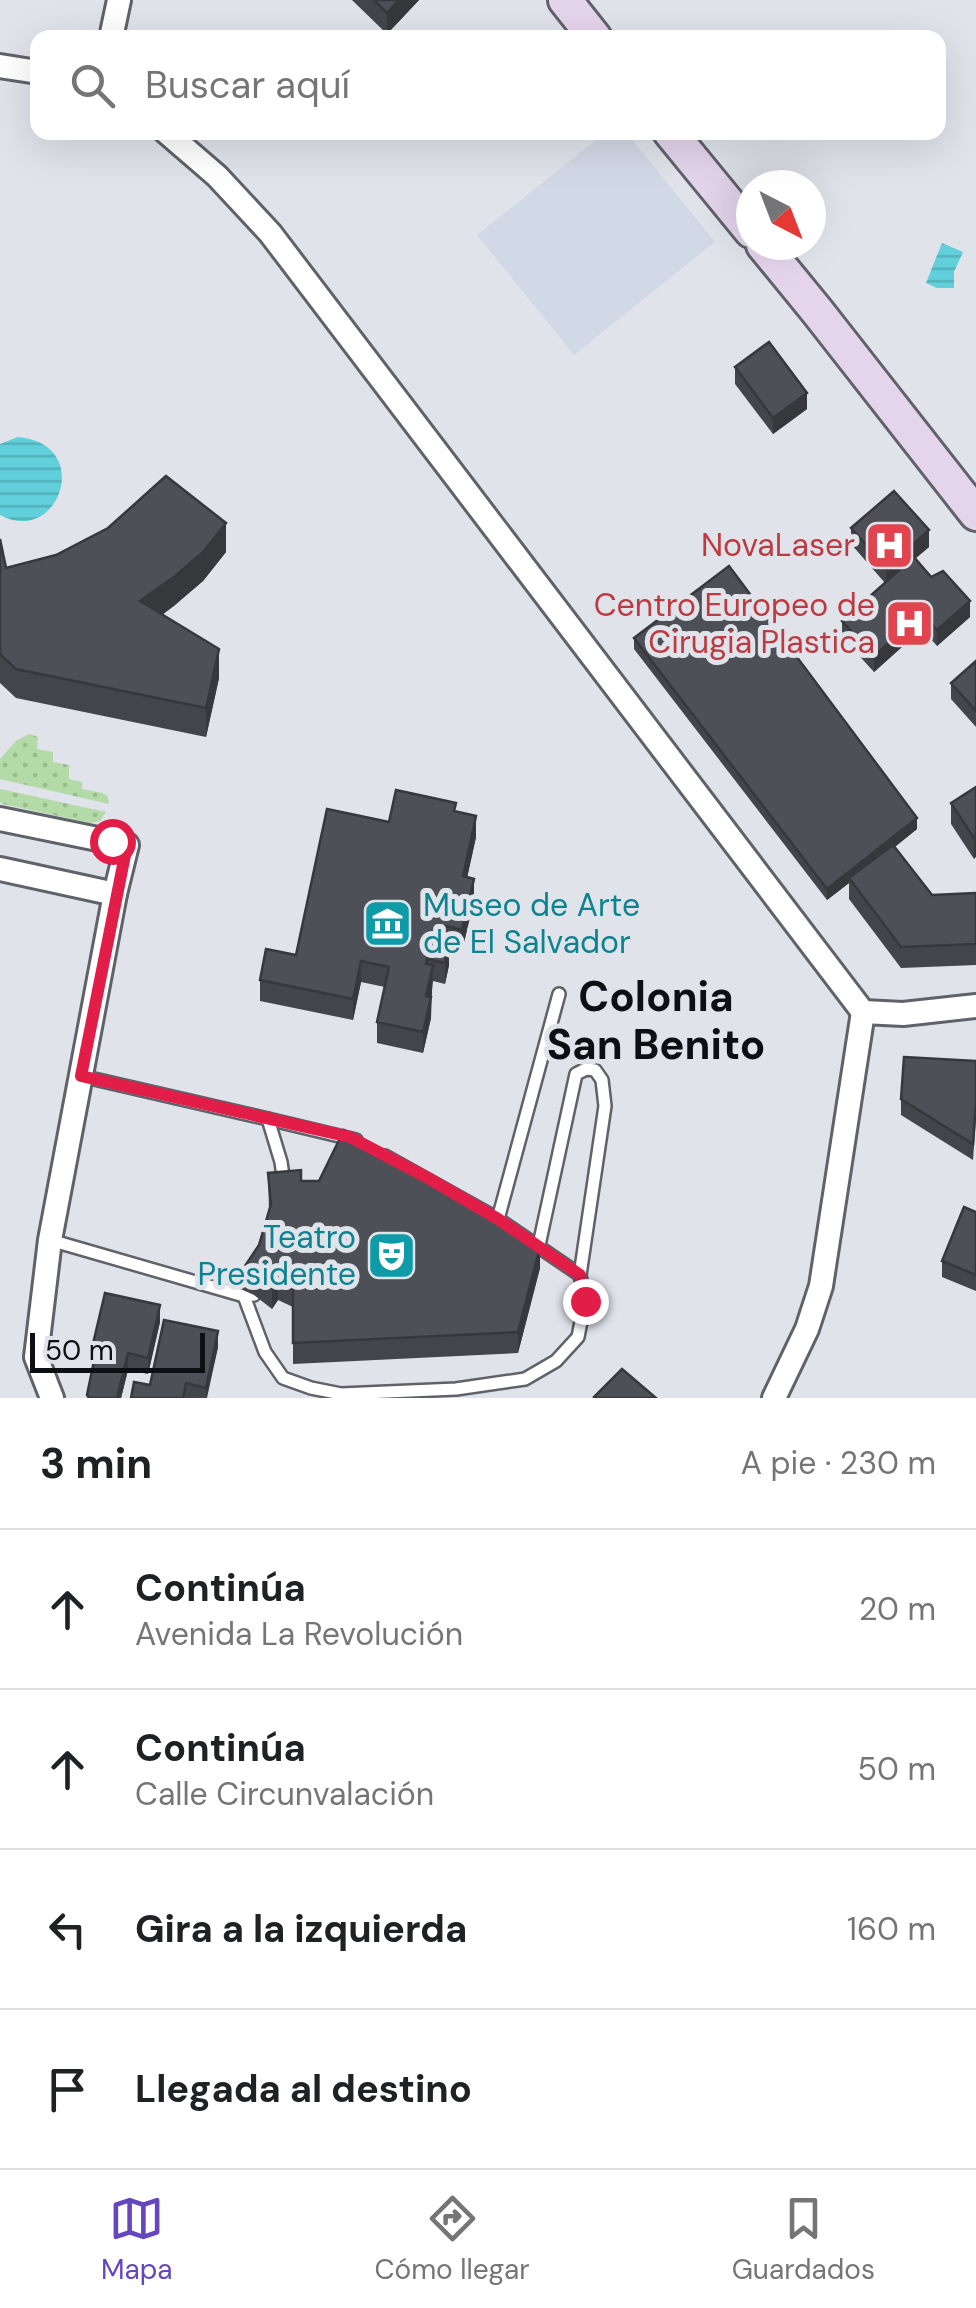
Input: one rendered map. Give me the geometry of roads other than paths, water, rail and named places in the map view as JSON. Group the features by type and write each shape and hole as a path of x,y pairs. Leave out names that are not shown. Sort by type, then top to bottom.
{"street":[{"path":"113,30 120,0"},
{"path":"565,0 589,30"},
{"path":"0,66 30,71"},
{"path":"175,140 217,176 270,234 863,1012 821,1286 808,1328 774,1398"},
{"path":"677,140 736,213"},
{"path":"776,260 976,514"},
{"path":"0,819 127,845 50,1240 36,1357 52,1398"},
{"path":"0,869 116,894"},
{"path":"863,1012 903,1014 976,1006"}],"lane":[{"path":"498,1219 559,994"},
{"path":"50,1240 249,1296 264,1352 283,1378 312,1388 342,1394 456,1389 525,1380 556,1361 578,1337 585,1301 580,1275 605,1106 602,1080 596,1070 576,1074 539,1245"},
{"path":"81,1076 350,1137 365,1145"},
{"path":"268,1118 282,1162 285,1192"},
{"path":"381,1154 498,1219 580,1275"}],"water":[{"path":"942,243 963,252 954,272 954,288 926,283"},
{"path":"18,437 42,444 56,457 62,473 60,491 52,506 39,517 21,521 0,515 0,444"}],"place":[{"name":"NovaLaser","path":"890,545"},
{"name":"Centro Europeo de Cirugia Plastica","path":"910,623"},
{"name":"Museo de Arte de El Salvador","path":"388,923"},
{"name":"Teatro Presidente","path":"391,1255"}],"district":[{"name":"Colonia San Benito","path":"656,1020"}]}
